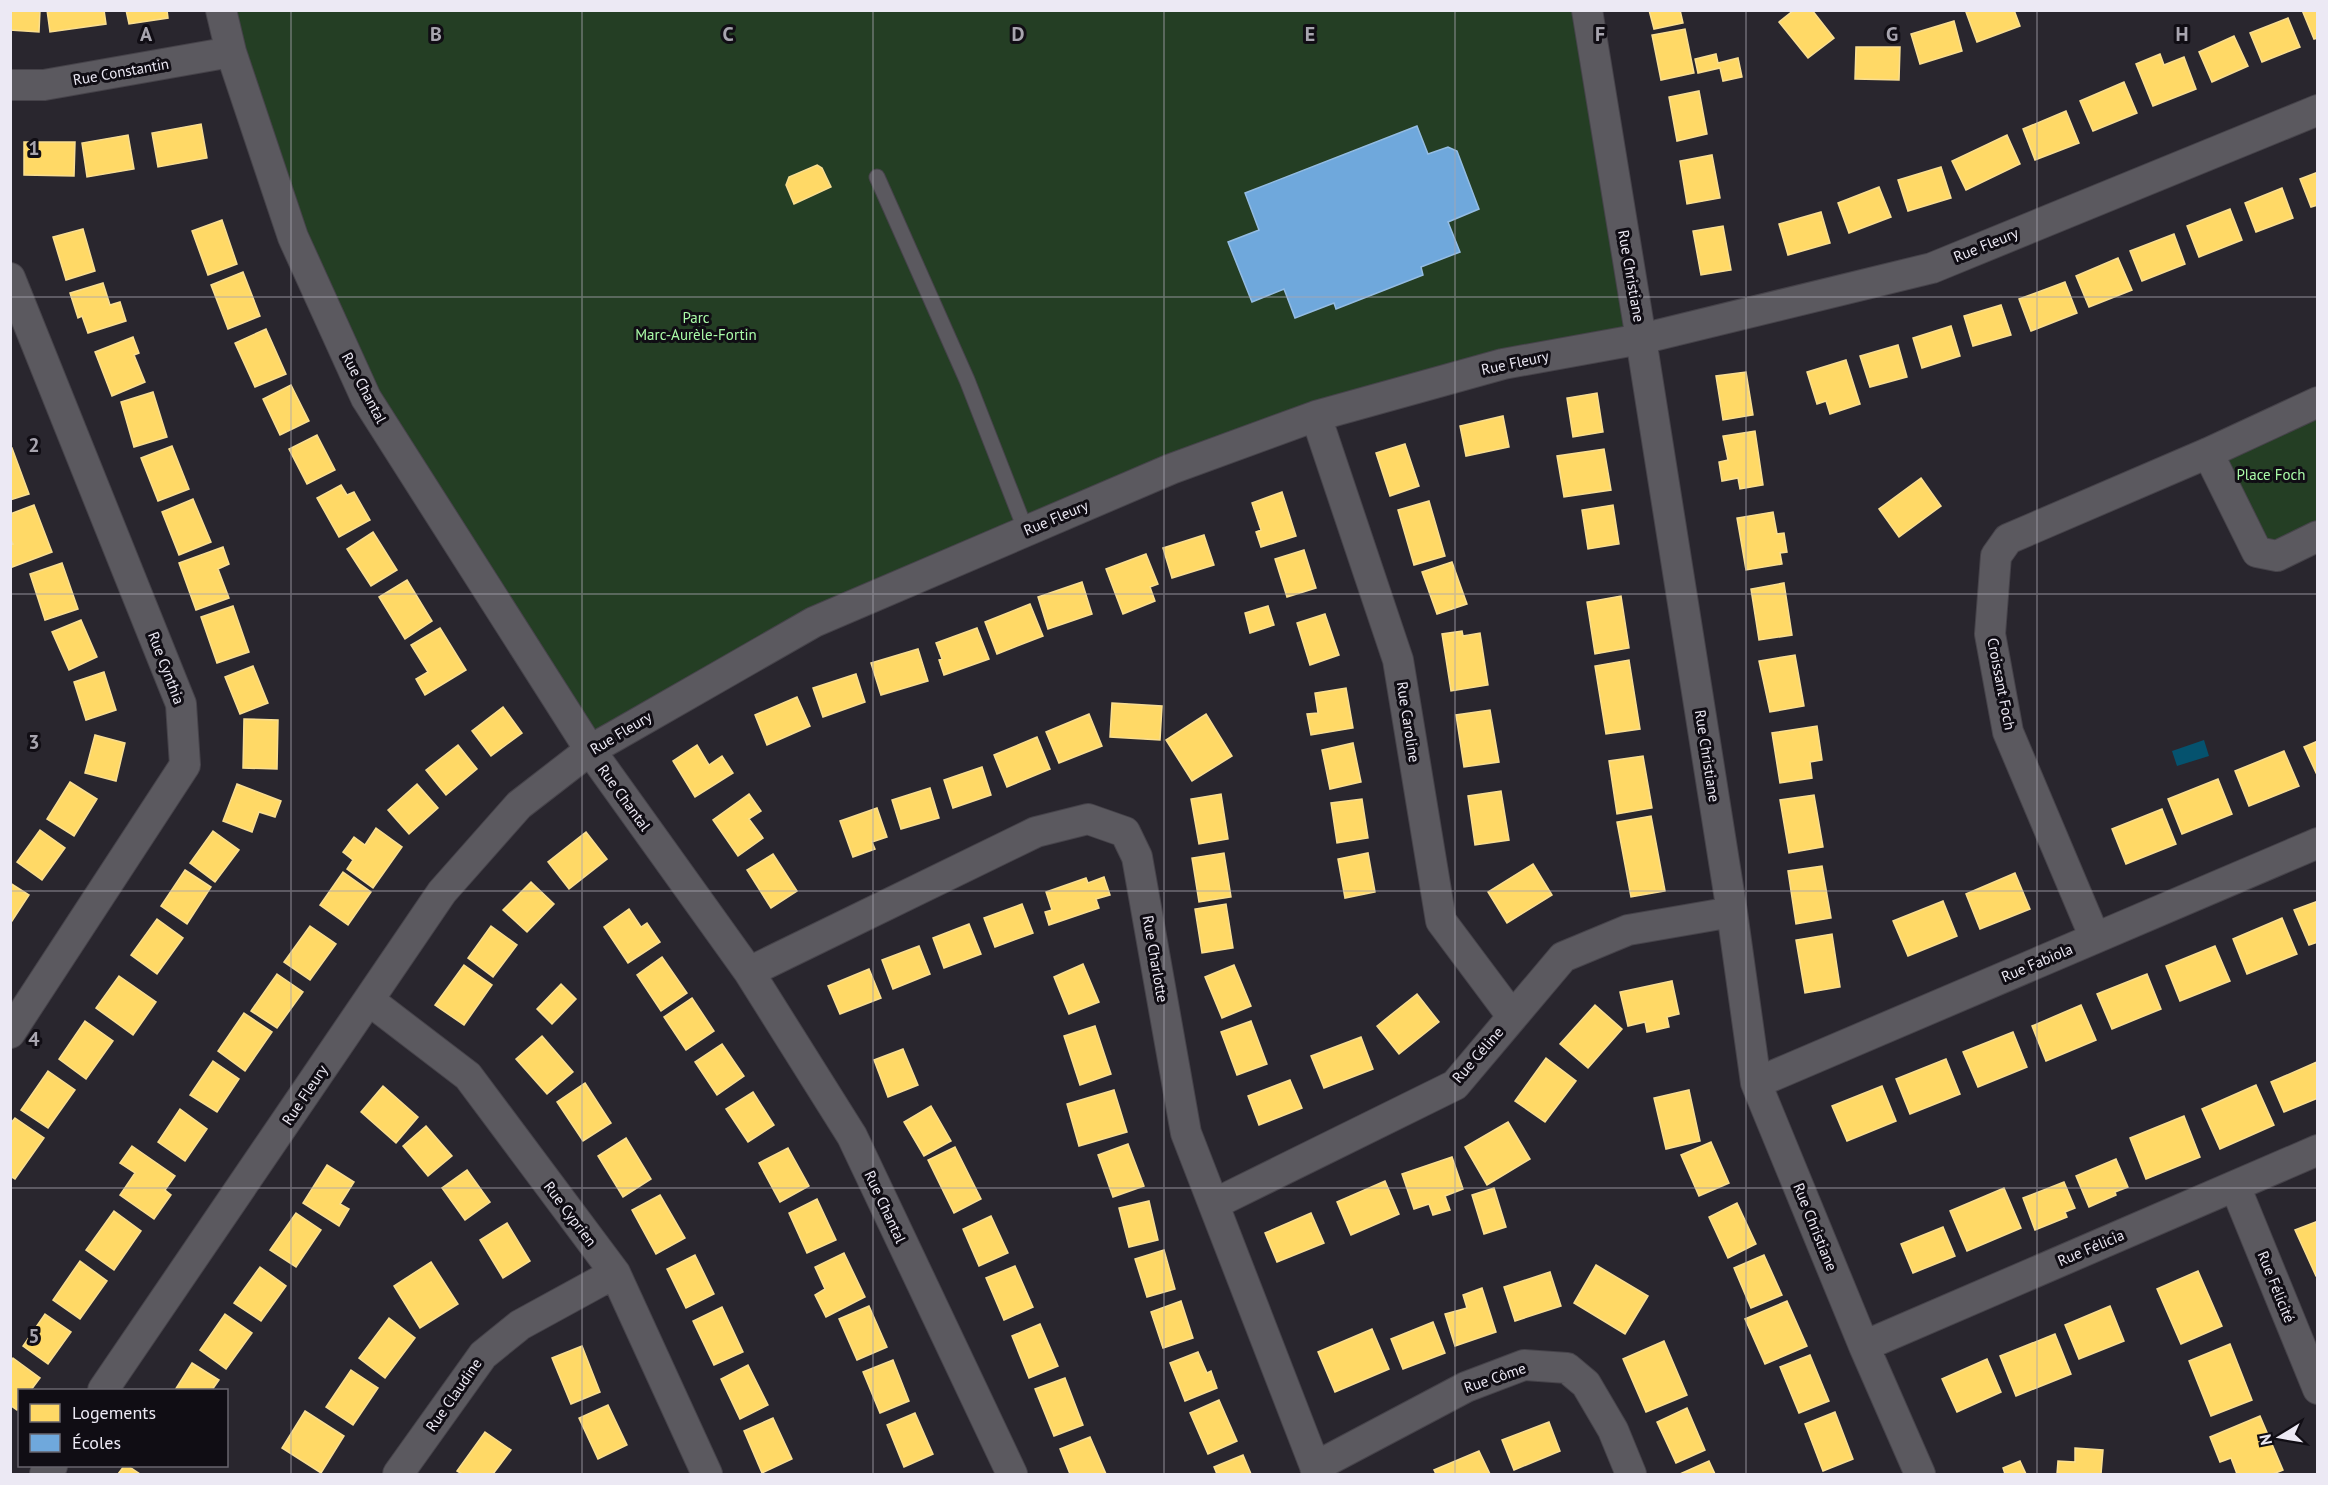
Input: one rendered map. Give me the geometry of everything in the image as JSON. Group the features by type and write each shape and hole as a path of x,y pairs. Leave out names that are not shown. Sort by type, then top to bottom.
{"street":[{"name":"Rue Chantal","path":"221,10 231,52 293,237 366,398 590,750 749,972 852,1136 1012,1474"},
{"name":"Rue Christiane","path":"1587,10 1732,912 1756,1083 1864,1346 1920,1474"},
{"name":"Rue Constantin","path":"10,85 44,85 231,52"},
{"name":"Rue Fleury","path":"104,1389 370,1001 442,892 519,805 590,750 814,622 1172,469 1316,416 1503,364 1641,339 1932,267 2318,110"},
{"name":"Rue Cynthia","path":"10,278 181,704 185,765 10,1033"},
{"name":"Croissant Foch","path":"2095,938 2008,732 1990,634 1996,556 2008,539 2208,453 2318,402"},
{"name":"Rue Caroline","path":"1316,416 1398,660 1441,921 1512,1017"},
{"path":"2208,453 2257,552 2277,556 2318,536"},
{"name":"Rue Charlotte","path":"749,972 1036,832 1088,819 1125,832 1137,856 1186,1132 1317,1471"},
{"name":"Rue Fabiola","path":"1756,1083 2318,843"},
{"name":"Rue Céline","path":"1214,1204 1455,1084 1563,957 1628,930 1732,912"},
{"name":"Rue Cyprien","path":"370,1001 468,1076 615,1274 707,1474"},
{"name":"Rue Félicia","path":"1864,1346 2318,1150"},
{"name":"Rue Félicité","path":"2235,1186 2318,1389"},
{"name":"Rue Claudine","path":"398,1474 483,1355 520,1325 615,1274"},
{"name":"Rue Côme","path":"1317,1471 1467,1387 1524,1365 1567,1368 1586,1384 1613,1430 1631,1474"}],"lane":[{"path":"877,177 967,380 1026,531"}],"green space":[{"name":"Parc Marc-Aurèle-Fortin","path":"221,11 1587,11 1641,339 1503,364 1041,525 590,750 366,398"},
{"name":"Place Foch","path":"2317,402 2317,536 2277,556 2208,453"}],"water":[{"path":"2204,740 2209,756 2177,766 2172,751"}],"building: Logements":[{"path":"10,10 40,10 39,32 10,30"},
{"path":"47,10 104,10 106,24 50,32"},
{"path":"126,10 167,10 168,18 129,24"},
{"path":"1649,10 1680,10 1683,23 1654,29"},
{"path":"1794,10 1812,10 1834,38 1808,58 1779,22"},
{"path":"1969,10 2014,10 2020,26 1977,42 1966,12"},
{"path":"2302,10 2318,10 2318,38 2314,39"},
{"path":"2288,18 2300,47 2262,62 2250,33"},
{"path":"1954,21 1962,51 1920,64 1911,34"},
{"path":"1685,29 1694,73 1661,80 1652,35"},
{"path":"2234,36 2248,66 2212,82 2199,52"},
{"path":"1856,47 1900,47 1899,80 1855,79"},
{"path":"1716,54 1718,63 1738,58 1742,77 1723,81 1720,68 1698,73 1695,59"},
{"path":"2160,54 2164,65 2184,57 2196,89 2153,106 2136,64"},
{"path":"2124,82 2137,113 2093,131 2080,101"},
{"path":"1699,91 1707,134 1677,141 1669,97"},
{"path":"2066,111 2079,143 2035,160 2023,129"},
{"path":"201,124 207,158 158,167 152,133"},
{"path":"128,135 134,169 87,177 82,143"},
{"path":"2007,135 2020,164 1966,190 1952,161"},
{"path":"24,142 75,142 74,176 24,175"},
{"path":"1712,155 1720,198 1687,204 1680,161"},
{"path":"817,165 822,168 831,187 794,204 786,185 789,177"},
{"path":"1941,167 1951,198 1908,211 1898,180"},
{"path":"2318,172 2318,205 2311,207 2300,179"},
{"path":"1879,187 1891,217 1849,233 1838,203"},
{"path":"2282,188 2293,218 2256,232 2245,203"},
{"path":"2230,209 2242,240 2199,257 2187,226"},
{"path":"1821,212 1830,243 1788,255 1779,224"},
{"path":"222,220 237,264 208,275 192,231"},
{"path":"1723,226 1731,270 1701,275 1693,231"},
{"path":"83,229 95,271 66,280 53,237"},
{"path":"2174,234 2185,264 2142,281 2130,251"},
{"path":"2118,258 2132,290 2089,307 2076,276"},
{"path":"243,272 260,316 228,329 211,285"},
{"path":"2065,282 2077,313 2031,331 2019,299"},
{"path":"103,283 110,305 120,302 126,321 88,333 82,316 78,318 70,293"},
{"path":"2001,305 2011,335 1973,346 1964,316"},
{"path":"1951,326 1960,356 1922,368 1913,338"},
{"path":"266,329 286,374 255,387 235,343"},
{"path":"133,337 139,353 134,355 145,382 112,396 95,352"},
{"path":"1898,345 1907,377 1870,387 1860,356"},
{"path":"1846,360 1860,404 1830,414 1826,401 1817,404 1807,372"},
{"path":"1746,372 1753,415 1723,420 1716,376"},
{"path":"291,385 309,421 280,435 263,399"},
{"path":"153,392 167,437 134,447 121,402"},
{"path":"1597,393 1603,432 1573,437 1567,398"},
{"path":"1503,416 1509,447 1466,456 1460,426"},
{"path":"1755,431 1763,485 1740,489 1738,478 1722,481 1719,462 1728,460 1723,436"},
{"path":"317,435 335,470 307,484 289,449"},
{"path":"1405,444 1419,486 1390,496 1376,453"},
{"path":"172,446 189,489 158,501 141,458"},
{"path":"12,448 29,494 10,500 10,449"},
{"path":"1604,449 1611,490 1564,497 1557,456"},
{"path":"1921,478 1941,506 1899,537 1879,509"},
{"path":"341,485 347,495 354,492 370,520 339,537 317,498"},
{"path":"1282,492 1296,536 1261,547 1256,532 1261,530 1252,503"},
{"path":"193,499 211,542 179,555 162,512"},
{"path":"1429,501 1445,556 1414,565 1398,510"},
{"path":"34,505 52,552 10,568 10,545 13,544 10,539 10,514"},
{"path":"1613,505 1619,544 1588,549 1582,510"},
{"path":"1773,512 1777,534 1784,533 1787,552 1780,553 1782,564 1746,570 1737,518"},
{"path":"373,532 397,570 371,586 347,549"},
{"path":"1204,535 1214,565 1172,578 1163,548"},
{"path":"223,547 229,564 218,569 229,598 196,610 179,563"},
{"path":"1304,550 1316,588 1287,597 1275,559"},
{"path":"1146,554 1158,584 1150,587 1155,601 1123,614 1106,569"},
{"path":"1452,562 1467,604 1437,614 1422,572"},
{"path":"62,563 78,609 45,620 30,574"},
{"path":"407,580 432,621 405,639 379,597"},
{"path":"1082,582 1092,614 1048,629 1038,597"},
{"path":"1784,583 1792,635 1759,640 1751,589"},
{"path":"1621,596 1629,648 1595,654 1587,602"},
{"path":"1030,604 1043,636 997,654 985,622"},
{"path":"233,606 249,652 217,663 201,617"},
{"path":"1268,606 1274,625 1250,633 1245,613"},
{"path":"1325,614 1339,655 1310,665 1297,623"},
{"path":"81,620 97,657 69,670 52,632"},
{"path":"440,628 466,670 425,695 416,679 428,672 411,645"},
{"path":"977,628 989,659 944,675 939,660 942,659 936,643"},
{"path":"1462,631 1463,636 1480,633 1488,685 1451,691 1442,634"},
{"path":"918,649 928,681 881,695 871,663"},
{"path":"1795,655 1804,706 1770,712 1759,661"},
{"path":"1629,660 1640,729 1606,734 1595,666"},
{"path":"253,666 268,703 240,714 225,677"},
{"path":"104,672 116,710 86,720 74,682"},
{"path":"856,674 865,702 823,717 813,688"},
{"path":"1346,688 1353,728 1311,735 1307,714 1318,713 1315,693"},
{"path":"797,697 810,726 767,745 755,715"},
{"path":"1112,703 1162,706 1160,740 1110,737"},
{"path":"503,707 522,733 491,756 472,731"},
{"path":"1490,710 1499,762 1464,767 1456,715"},
{"path":"1089,714 1102,746 1059,763 1046,732"},
{"path":"1206,714 1232,756 1192,781 1166,740"},
{"path":"244,719 278,720 277,769 243,768"},
{"path":"1817,726 1822,760 1810,762 1812,778 1780,783 1772,733"},
{"path":"95,735 125,743 116,781 85,773"},
{"path":"1037,737 1050,769 1007,787 994,755"},
{"path":"2318,741 2318,777 2304,747"},
{"path":"1353,743 1361,782 1330,789 1322,750"},
{"path":"458,745 477,769 446,795 426,770"},
{"path":"697,745 709,765 722,756 733,773 695,797 673,761"},
{"path":"2284,751 2299,786 2249,806 2235,771"},
{"path":"1643,756 1652,808 1617,814 1609,761"},
{"path":"982,767 991,795 953,808 944,780"},
{"path":"2218,779 2232,814 2182,834 2168,799"},
{"path":"70,782 97,799 74,836 47,819"},
{"path":"237,784 281,801 275,817 259,812 252,832 223,821"},
{"path":"417,784 438,808 409,834 388,810"},
{"path":"930,788 939,818 901,829 892,800"},
{"path":"1501,791 1509,840 1475,845 1468,796"},
{"path":"749,794 761,811 749,819 763,838 738,856 713,820"},
{"path":"1221,794 1228,839 1199,844 1191,799"},
{"path":"1814,795 1823,847 1789,853 1780,800"},
{"path":"1362,799 1368,838 1337,843 1331,803"},
{"path":"877,808 887,837 872,842 875,849 853,857 840,821"},
{"path":"2162,809 2176,844 2126,864 2112,829"},
{"path":"1651,816 1665,891 1631,897 1617,822"},
{"path":"376,828 402,847 373,888 347,869 353,860 343,852 354,837 365,845"},
{"path":"40,830 65,848 42,880 17,862"},
{"path":"213,831 239,850 215,882 190,863"},
{"path":"586,832 607,859 569,889 548,862"},
{"path":"1224,853 1231,897 1199,902 1192,858"},
{"path":"1368,853 1375,892 1345,898 1338,859"},
{"path":"773,854 797,891 771,908 747,870"},
{"path":"1533,864 1552,895 1507,923 1488,892"},
{"path":"1822,866 1831,918 1796,924 1788,871"},
{"path":"185,870 211,887 187,924 161,906"},
{"path":"343,872 371,892 348,925 320,905"},
{"path":"2015,873 2030,909 1980,929 1966,894"},
{"path":"1104,877 1110,895 1096,899 1099,908 1049,925 1045,912 1052,910 1046,892 1086,878 1088,883"},
{"path":"531,882 554,904 527,932 503,910"},
{"path":"10,883 29,895 10,924"},
{"path":"1943,901 1957,936 1908,956 1893,921"},
{"path":"2318,901 2318,942 2309,945 2294,910"},
{"path":"1022,904 1033,933 995,947 984,918"},
{"path":"1226,904 1233,948 1202,953 1195,909"},
{"path":"629,909 641,927 647,923 660,942 628,963 604,927"},
{"path":"2282,918 2297,954 2247,974 2233,939"},
{"path":"157,919 183,938 157,974 131,955"},
{"path":"969,924 981,954 944,968 933,938"},
{"path":"310,926 336,944 310,980 284,962"},
{"path":"491,926 517,945 493,977 468,958"},
{"path":"1832,934 1840,987 1805,993 1796,940"},
{"path":"919,946 930,974 893,989 882,960"},
{"path":"2215,946 2230,981 2180,1001 2166,966"},
{"path":"662,957 687,993 661,1011 637,975"},
{"path":"1083,964 1099,1002 1069,1014 1054,977"},
{"path":"464,965 492,985 464,1025 435,1005"},
{"path":"1234,965 1251,1006 1222,1018 1205,977"},
{"path":"869,969 881,998 840,1014 828,986"},
{"path":"277,974 303,992 277,1028 251,1011"},
{"path":"2147,974 2161,1009 2112,1029 2097,994"},
{"path":"119,976 156,1002 133,1035 96,1008"},
{"path":"1672,981 1679,1014 1667,1017 1669,1027 1647,1032 1645,1022 1628,1026 1620,992"},
{"path":"561,984 576,999 552,1024 537,1009"},
{"path":"1417,994 1439,1022 1399,1054 1377,1026"},
{"path":"692,998 714,1031 686,1050 664,1017"},
{"path":"1595,1005 1622,1029 1588,1068 1560,1044"},
{"path":"2081,1005 2096,1040 2046,1061 2032,1026"},
{"path":"244,1013 272,1032 245,1071 218,1051"},
{"path":"85,1021 113,1041 86,1079 59,1059"},
{"path":"1251,1021 1267,1064 1237,1075 1221,1032"},
{"path":"1095,1026 1111,1074 1080,1085 1064,1036"},
{"path":"2013,1032 2027,1067 1978,1087 1963,1052"},
{"path":"542,1036 573,1072 547,1094 516,1059"},
{"path":"1361,1037 1373,1069 1324,1088 1311,1056"},
{"path":"722,1044 744,1076 717,1095 695,1062"},
{"path":"903,1049 918,1085 888,1097 874,1060"},
{"path":"1546,1058 1576,1081 1545,1122 1515,1101"},
{"path":"1946,1059 1960,1094 1910,1114 1896,1079"},
{"path":"213,1061 239,1079 217,1112 190,1095"},
{"path":"2317,1062 2318,1098 2284,1112 2271,1082"},
{"path":"48,1071 75,1090 48,1128 21,1110"},
{"path":"1290,1080 1302,1108 1259,1125 1248,1096"},
{"path":"585,1083 611,1123 583,1141 557,1102"},
{"path":"2256,1085 2274,1125 2220,1149 2202,1109"},
{"path":"383,1086 418,1117 396,1143 361,1112"},
{"path":"1882,1086 1896,1121 1847,1141 1832,1106"},
{"path":"1114,1090 1127,1132 1079,1146 1067,1104"},
{"path":"1689,1090 1700,1141 1666,1149 1654,1098"},
{"path":"753,1092 774,1125 748,1142 726,1109"},
{"path":"931,1106 951,1141 924,1156 904,1122"},
{"path":"180,1109 207,1129 185,1161 158,1142"},
{"path":"2184,1116 2200,1157 2146,1179 2130,1138"},
{"path":"15,1118 44,1138 15,1179 10,1176 10,1124"},
{"path":"1508,1122 1530,1159 1487,1185 1465,1147"},
{"path":"426,1126 452,1156 428,1176 403,1146"},
{"path":"626,1138 651,1179 623,1197 598,1156"},
{"path":"1711,1142 1729,1183 1699,1196 1681,1155"},
{"path":"1128,1144 1144,1186 1113,1197 1098,1155"},
{"path":"132,1146 175,1176 165,1190 171,1195 154,1219 120,1195 135,1173 120,1163"},
{"path":"955,1147 981,1199 954,1213 928,1160"},
{"path":"788,1148 809,1186 780,1202 759,1163"},
{"path":"1452,1157 1463,1189 1445,1196 1450,1210 1433,1215 1429,1204 1414,1209 1402,1174"},
{"path":"2116,1159 2128,1187 2089,1207 2076,1176"},
{"path":"327,1165 354,1182 340,1204 349,1209 339,1226 303,1203"},
{"path":"467,1170 490,1202 465,1220 442,1188"},
{"path":"1385,1181 1399,1214 1351,1235 1337,1202"},
{"path":"2064,1182 2075,1208 2065,1212 2067,1217 2035,1230 2023,1198"},
{"path":"1494,1188 1506,1227 1484,1234 1472,1195"},
{"path":"2004,1188 2021,1228 1967,1251 1950,1211"},
{"path":"660,1195 685,1238 656,1254 632,1210"},
{"path":"817,1199 836,1240 807,1253 789,1213"},
{"path":"1149,1201 1158,1240 1129,1247 1119,1208"},
{"path":"1737,1203 1756,1244 1728,1258 1709,1217"},
{"path":"114,1211 141,1231 114,1270 86,1250"},
{"path":"296,1213 321,1230 296,1267 270,1250"},
{"path":"1311,1213 1324,1243 1277,1262 1265,1233"},
{"path":"991,1216 1008,1253 979,1266 963,1229"},
{"path":"2318,1221 2318,1276 2316,1276 2295,1230"},
{"path":"507,1223 530,1261 503,1278 480,1240"},
{"path":"1943,1227 1955,1256 1913,1273 1901,1244"},
{"path":"1164,1250 1175,1289 1147,1297 1135,1259"},
{"path":"844,1253 865,1297 826,1317 815,1295 825,1289 815,1267"},
{"path":"695,1255 714,1294 686,1308 667,1269"},
{"path":"1764,1255 1782,1295 1751,1308 1734,1268"},
{"path":"80,1261 107,1281 80,1319 53,1300"},
{"path":"431,1262 458,1304 420,1328 394,1286"},
{"path":"1596,1265 1648,1296 1625,1334 1574,1303"},
{"path":"1015,1266 1033,1307 1004,1320 986,1278"},
{"path":"260,1267 286,1286 261,1321 234,1303"},
{"path":"2198,1271 2222,1326 2181,1344 2157,1289"},
{"path":"1550,1272 1561,1306 1515,1321 1504,1287"},
{"path":"1482,1288 1496,1332 1455,1346 1445,1314 1467,1308 1463,1295"},
{"path":"1181,1301 1193,1338 1163,1348 1151,1312"},
{"path":"1787,1301 1807,1346 1765,1364 1745,1319"},
{"path":"869,1306 887,1347 857,1360 839,1319"},
{"path":"2110,1306 2124,1341 2079,1359 2065,1325"},
{"path":"722,1307 743,1352 714,1365 693,1321"},
{"path":"45,1314 71,1332 48,1364 23,1346"},
{"path":"225,1314 252,1333 226,1369 200,1350"},
{"path":"389,1318 415,1338 385,1378 359,1358"},
{"path":"1433,1322 1445,1353 1403,1369 1391,1339"},
{"path":"1040,1324 1058,1366 1029,1378 1012,1336"},
{"path":"1372,1329 1389,1369 1335,1392 1318,1352"},
{"path":"2055,1334 2071,1374 2016,1396 2000,1356"},
{"path":"1664,1341 1687,1395 1646,1412 1623,1359"},
{"path":"2230,1344 2252,1400 2211,1416 2189,1361"},
{"path":"582,1346 600,1392 571,1404 552,1358"},
{"path":"1198,1352 1207,1373 1211,1371 1217,1388 1185,1401 1170,1363"},
{"path":"1810,1355 1829,1401 1799,1413 1780,1367"},
{"path":"13,1358 40,1378 32,1389 18,1389 17,1410 10,1405 10,1363"},
{"path":"1987,1359 2001,1392 1957,1412 1942,1379"},
{"path":"893,1360 909,1401 880,1413 863,1372"},
{"path":"192,1363 219,1380 213,1389 176,1389"},
{"path":"748,1365 768,1405 740,1419 721,1379"},
{"path":"351,1370 378,1388 353,1425 326,1407"},
{"path":"1065,1378 1083,1425 1054,1436 1035,1389"},
{"path":"1219,1400 1237,1441 1208,1454 1190,1413"},
{"path":"608,1405 627,1445 598,1459 579,1418"},
{"path":"1687,1408 1705,1450 1676,1463 1657,1422"},
{"path":"305,1411 344,1436 321,1473 282,1448"},
{"path":"1835,1412 1853,1459 1823,1471 1805,1424"},
{"path":"915,1413 933,1454 904,1467 887,1425"},
{"path":"2260,1416 2283,1470 2273,1474 2237,1474 2231,1458 2220,1462 2210,1437"},
{"path":"773,1418 792,1459 762,1473 744,1431"},
{"path":"1549,1422 1560,1451 1514,1470 1502,1440"},
{"path":"485,1432 511,1450 493,1474 462,1474 457,1471"},
{"path":"1090,1437 1106,1474 1070,1474 1060,1449"},
{"path":"2075,1448 2103,1450 2101,1474 2057,1474 2058,1461 2075,1462"},
{"path":"1479,1451 1490,1474 1436,1474 1434,1470"},
{"path":"1243,1455 1251,1474 1217,1474 1214,1467"},
{"path":"1709,1461 1715,1474 1680,1474"},
{"path":"2020,1461 2026,1474 2005,1474 2003,1468"},
{"path":"123,1467 130,1467 140,1474 118,1474"}],"building: Écoles":[{"path":"1417,126 1428,154 1448,147 1457,151 1479,209 1448,222 1460,252 1421,267 1423,275 1336,309 1334,303 1295,318 1284,289 1252,302 1228,242 1259,230 1245,193"}]}
